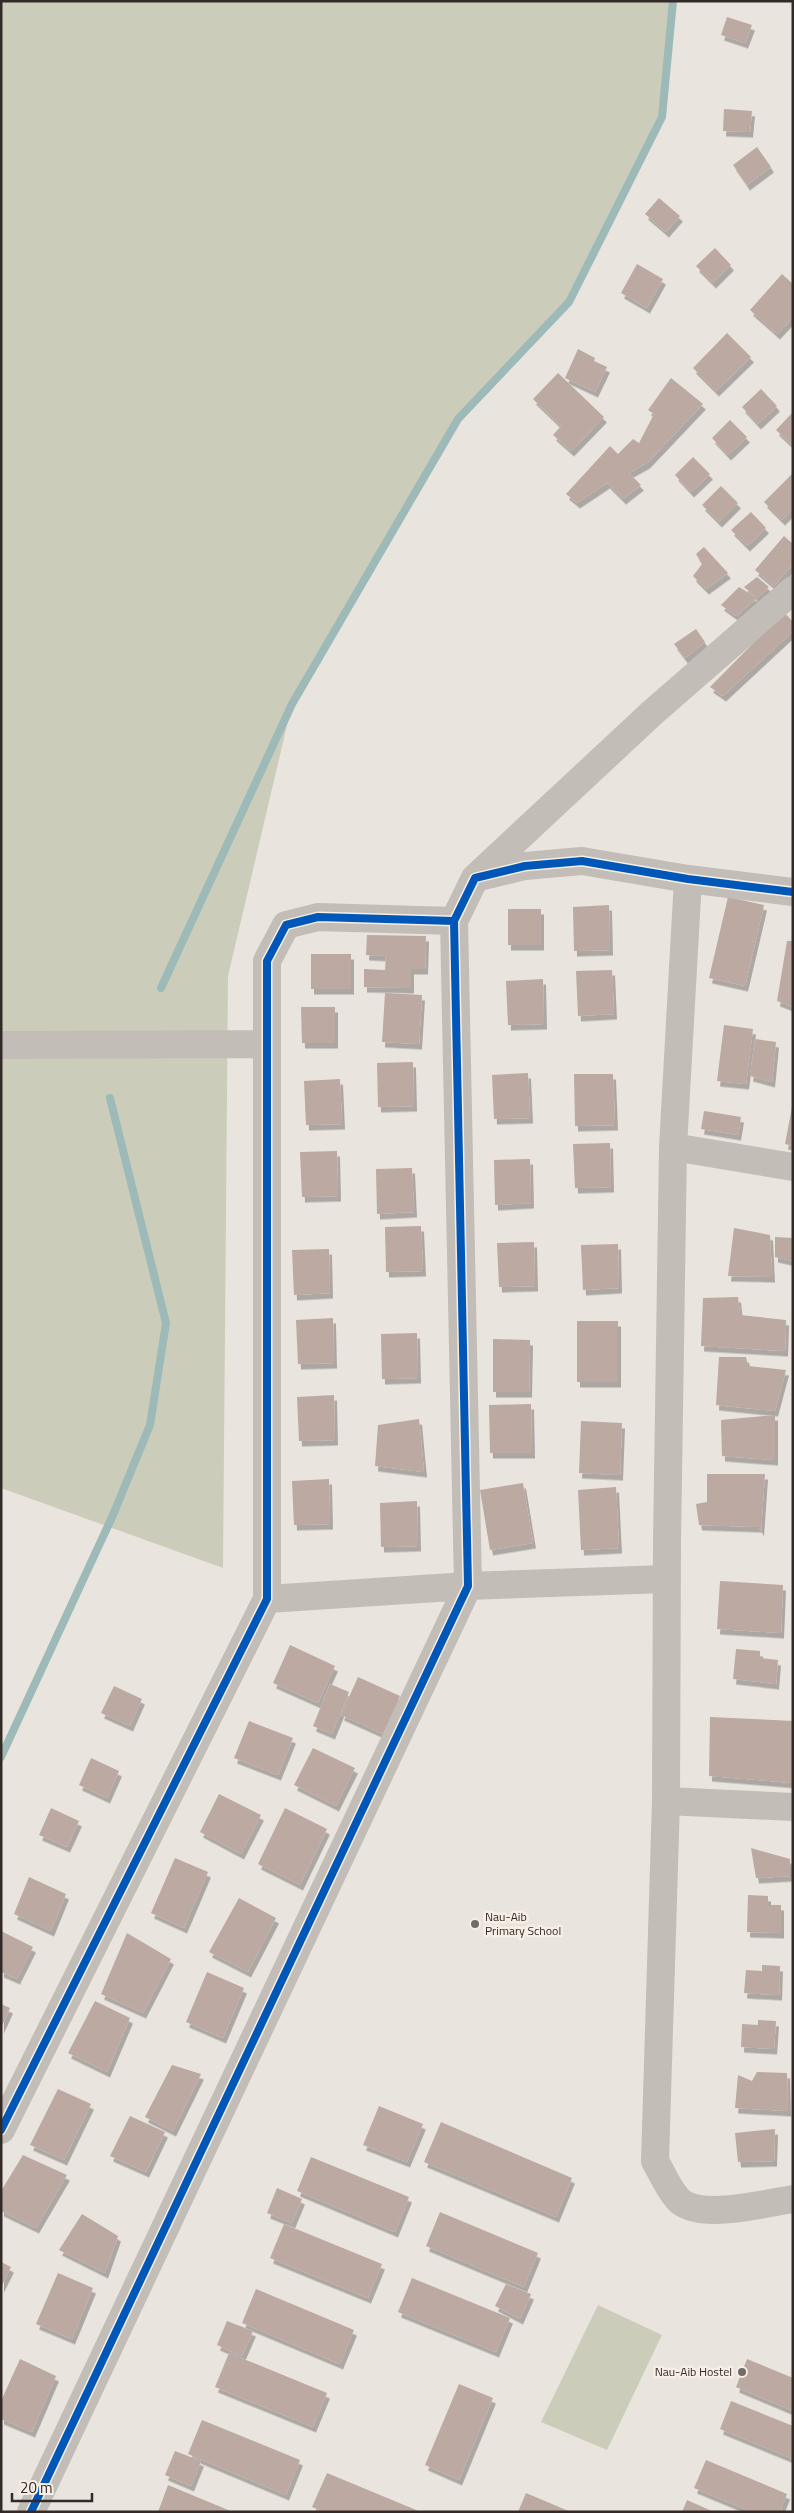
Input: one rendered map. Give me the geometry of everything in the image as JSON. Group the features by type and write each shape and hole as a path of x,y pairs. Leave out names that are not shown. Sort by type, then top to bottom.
{"street":[{"path":"30,2512 468,1586 454,920 475,878 652,713 793,590"},
{"path":"475,878 525,866 582,861 793,892"},
{"path":"688,878 673,1148 666,1579 666,1801 655,2161 677,2199 695,2209 728,2209 793,2199"},
{"path":"1,2130 267,1599 267,961 286,925 318,916 454,920"},
{"path":"1,1044 267,1044"},
{"path":"673,1148 793,1167"},
{"path":"267,1599 468,1586 666,1579"},
{"path":"666,1801 793,1807"}],"green space":[{"path":"1,1 673,1 662,117 569,302 458,419 292,704 228,976 223,1568 1,1488"},
{"path":"598,2305 662,2335 607,2450 541,2422"}],"building":[{"path":"727,17 752,25 745,43 721,35"},
{"path":"724,109 752,111 750,132 723,131"},
{"path":"757,147 771,167 747,185 733,165"},
{"path":"659,198 680,216 666,232 645,214"},
{"path":"715,248 731,265 713,283 696,266"},
{"path":"637,264 663,279 647,308 621,293"},
{"path":"782,274 793,284 793,317 777,334 750,310"},
{"path":"727,333 751,357 716,391 693,368"},
{"path":"578,349 595,358 594,361 607,367 595,392 565,378"},
{"path":"558,373 604,417 571,451 553,435 561,426 533,399"},
{"path":"671,378 703,404 647,463 629,473 641,485 623,499 607,483 577,503 566,494 610,446 618,454 633,439 639,443 654,414 648,410"},
{"path":"761,389 777,406 758,424 742,407"},
{"path":"793,412 793,446 776,430"},
{"path":"730,420 747,437 728,455 712,438"},
{"path":"693,457 710,474 691,492 675,475"},
{"path":"793,473 793,509 782,520 764,502"},
{"path":"721,486 738,503 719,522 702,505"},
{"path":"751,512 766,528 747,546 731,530"},
{"path":"784,536 793,544 793,564 774,586 755,570"},
{"path":"704,547 728,573 706,589 693,576 702,564 696,554"},
{"path":"757,577 769,587 757,598 744,587"},
{"path":"739,587 757,598 736,616 721,605"},
{"path":"784,612 793,622 793,631 723,696 710,687"},
{"path":"696,629 705,642 685,658 674,644"},
{"path":"728,897 764,905 745,986 709,978"},
{"path":"609,905 610,950 574,951 573,907"},
{"path":"508,909 541,909 541,945 508,945"},
{"path":"367,935 426,936 425,969 411,969 411,988 364,987 364,969 385,970 386,956 366,955"},
{"path":"787,941 793,941 793,1007 777,1001"},
{"path":"311,954 351,954 351,989 311,989"},
{"path":"612,970 614,1014 578,1016 576,971"},
{"path":"543,979 544,1024 508,1025 506,981"},
{"path":"385,993 422,995 419,1044 382,1042"},
{"path":"301,1007 335,1007 335,1043 302,1043"},
{"path":"724,1025 753,1029 746,1084 717,1081"},
{"path":"755,1039 776,1042 772,1082 750,1076"},
{"path":"413,1062 414,1106 378,1107 377,1063"},
{"path":"528,1073 530,1118 494,1119 492,1075"},
{"path":"574,1074 613,1074 615,1125 575,1126"},
{"path":"340,1079 342,1124 306,1125 304,1081"},
{"path":"793,1107 793,1146 785,1144"},
{"path":"704,1111 741,1117 738,1135 701,1129"},
{"path":"610,1143 611,1187 575,1188 573,1144"},
{"path":"337,1151 338,1196 302,1197 300,1152"},
{"path":"530,1159 531,1203 495,1205 494,1160"},
{"path":"412,1168 414,1212 377,1214 376,1169"},
{"path":"421,1226 423,1271 386,1272 385,1227"},
{"path":"734,1228 770,1235 772,1277 728,1276"},
{"path":"775,1237 793,1238 793,1261 775,1257"},
{"path":"534,1242 535,1286 499,1287 497,1243"},
{"path":"618,1244 619,1288 583,1290 581,1245"},
{"path":"329,1249 330,1293 294,1295 292,1250"},
{"path":"738,1297 740,1315 786,1320 785,1351 701,1346 703,1298"},
{"path":"333,1318 334,1363 298,1364 296,1320"},
{"path":"577,1321 618,1321 618,1382 577,1382"},
{"path":"417,1333 418,1378 382,1379 381,1334"},
{"path":"493,1339 530,1340 529,1392 493,1392"},
{"path":"719,1357 746,1357 748,1366 786,1370 775,1411 716,1405"},
{"path":"334,1395 335,1440 299,1441 297,1397"},
{"path":"531,1404 532,1453 490,1453 489,1405"},
{"path":"775,1415 775,1460 722,1456 721,1420"},
{"path":"419,1419 424,1472 375,1466 378,1425"},
{"path":"581,1421 622,1423 620,1475 579,1473"},
{"path":"707,1474 765,1474 761,1531 759,1527 699,1525 696,1504 707,1502"},
{"path":"329,1479 330,1524 294,1525 292,1481"},
{"path":"523,1483 533,1543 490,1550 480,1490"},
{"path":"616,1487 619,1548 581,1550 578,1490"},
{"path":"417,1501 418,1546 381,1547 380,1503"},
{"path":"720,1581 783,1585 781,1633 717,1629"},
{"path":"290,1645 335,1666 318,1703 273,1683"},
{"path":"736,1649 760,1651 760,1658 778,1660 776,1684 733,1679"},
{"path":"358,1677 400,1696 383,1734 341,1715"},
{"path":"330,1684 349,1692 332,1734 313,1726"},
{"path":"114,1686 142,1699 130,1726 101,1713"},
{"path":"710,1717 793,1721 793,1783 709,1776"},
{"path":"249,1721 293,1738 278,1775 234,1758"},
{"path":"313,1748 355,1768 336,1806 294,1785"},
{"path":"91,1758 119,1771 107,1798 79,1785"},
{"path":"219,1794 261,1815 241,1854 200,1832"},
{"path":"51,1808 79,1821 67,1847 39,1835"},
{"path":"285,1808 327,1829 300,1885 258,1864"},
{"path":"751,1848 790,1859 790,1876 756,1878"},
{"path":"175,1858 208,1872 184,1928 151,1913"},
{"path":"29,1877 66,1894 51,1931 14,1914"},
{"path":"748,1895 768,1896 768,1905 781,1905 781,1933 747,1932"},
{"path":"239,1898 276,1918 248,1972 209,1952"},
{"path":"1,1931 33,1947 17,1979 1,1972"},
{"path":"127,1933 171,1959 143,2013 101,1994"},
{"path":"762,1965 780,1966 779,1995 744,1993 746,1970 762,1971"},
{"path":"207,1972 244,1988 223,2038 186,2022"},
{"path":"95,2001 130,2018 107,2072 68,2053"},
{"path":"1,2004 10,2008 1,2028"},
{"path":"758,2020 776,2021 774,2049 741,2047 742,2024 758,2025"},
{"path":"172,2065 201,2074 173,2131 145,2117"},
{"path":"757,2072 787,2073 788,2111 735,2108 738,2075 752,2081"},
{"path":"58,2089 91,2104 64,2160 30,2145"},
{"path":"379,2106 423,2124 407,2162 363,2145"},
{"path":"130,2116 165,2132 146,2172 110,2156"},
{"path":"441,2122 572,2178 556,2217 424,2162"},
{"path":"775,2129 774,2161 738,2162 735,2133"},
{"path":"23,2155 67,2175 36,2228 1,2211 1,2191"},
{"path":"311,2157 409,2197 395,2232 297,2191"},
{"path":"277,2188 302,2199 292,2223 267,2213"},
{"path":"440,2212 538,2253 524,2287 426,2246"},
{"path":"82,2214 118,2236 105,2273 59,2250"},
{"path":"284,2224 382,2264 368,2298 270,2258"},
{"path":"1,2262 11,2267 1,2287"},
{"path":"58,2273 93,2288 72,2339 36,2324"},
{"path":"412,2278 510,2318 496,2352 398,2312"},
{"path":"506,2284 531,2294 520,2319 495,2306"},
{"path":"256,2289 354,2330 340,2364 242,2323"},
{"path":"227,2321 253,2331 242,2356 217,2345"},
{"path":"229,2353 327,2393 313,2427 215,2387"},
{"path":"20,2359 56,2376 32,2432 1,2419 1,2401"},
{"path":"747,2359 793,2378 793,2411 736,2387"},
{"path":"459,2384 493,2398 459,2480 425,2465"},
{"path":"731,2401 793,2426 793,2459 720,2429"},
{"path":"202,2420 300,2460 286,2495 188,2454"},
{"path":"175,2451 201,2461 191,2486 165,2475"},
{"path":"706,2460 787,2494 780,2512 752,2512 694,2488"},
{"path":"327,2473 421,2512 324,2512 312,2507"},
{"path":"168,2485 233,2512 158,2512"},
{"path":"526,2493 571,2512 518,2512"},
{"path":"687,2500 714,2512 682,2512"}],"waterway":[{"path":"161,988 292,704 458,419 569,302 662,117 673,1"},
{"path":"1,1757 113,1515 150,1425 166,1323 110,1098"}],"cycle path":[{"path":"1,2130 267,1599 267,961 286,925 318,917 454,921 475,878 525,866 582,861 688,879 793,892"},
{"path":"31,2512 468,1586 454,921"}],"place":[{"name":"Nau-Aib Primary School","path":"475,1924"},
{"name":"Nau-Aib Hostel","path":"742,2372"}]}
